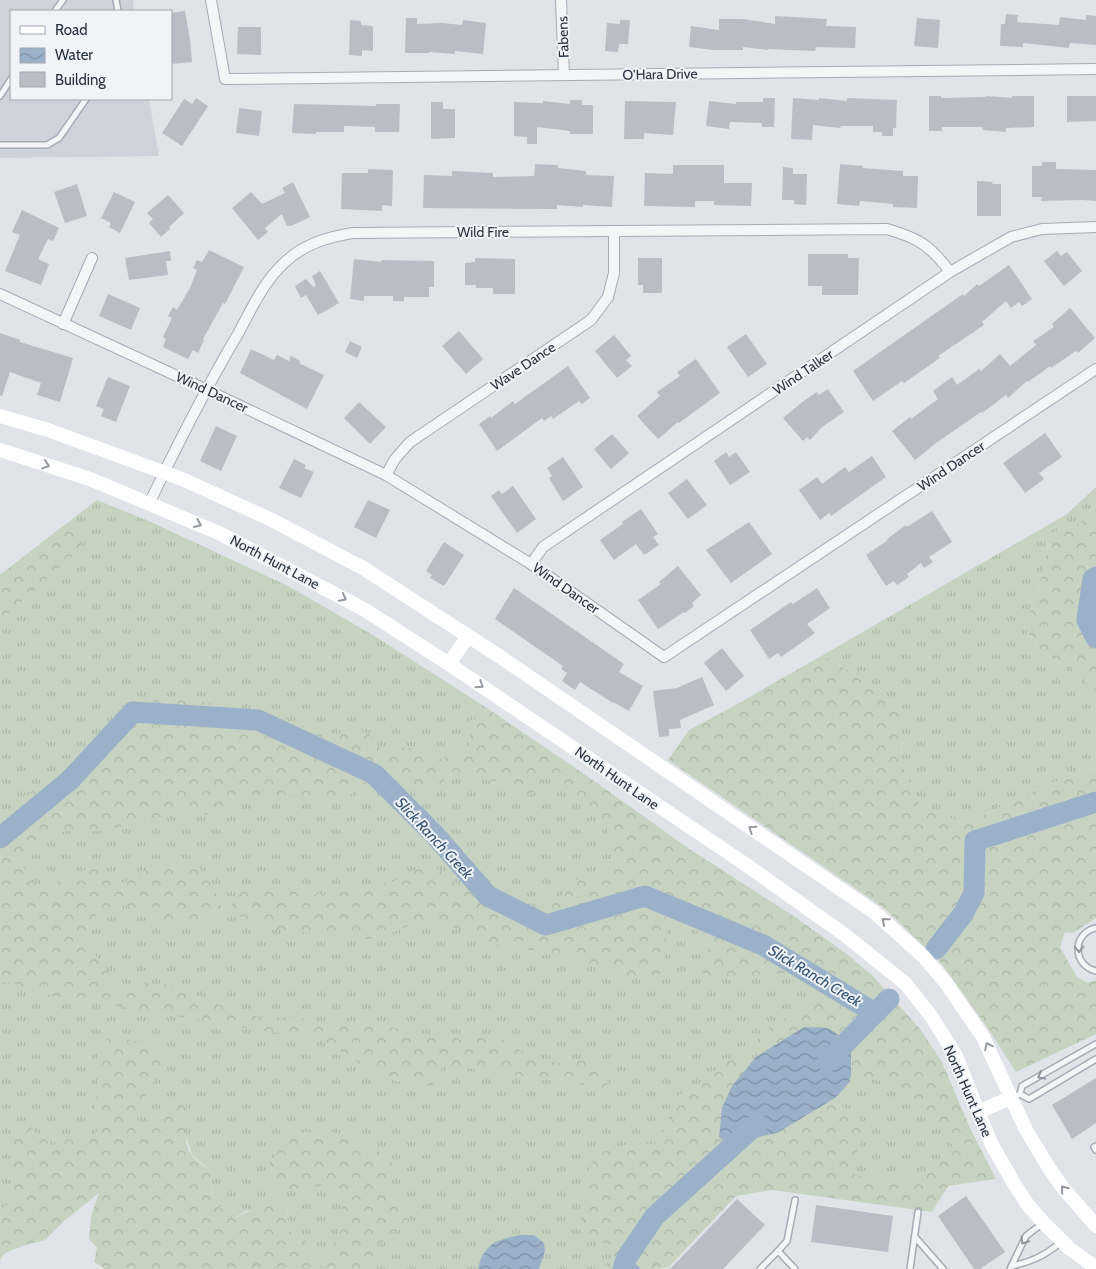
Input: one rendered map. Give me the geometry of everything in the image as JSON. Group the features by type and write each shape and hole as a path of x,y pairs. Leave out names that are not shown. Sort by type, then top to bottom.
{"main road":[{"path":"0,416 48,430 164,472 270,519 363,568 468,636 874,912 924,957 946,983 983,1036 1016,1096 1026,1130 1049,1168 1063,1188 1096,1226"},
{"name":"North Hunt Lane","path":"0,450 90,479 219,533 366,610 449,664 784,892 879,960 906,984 931,1016 956,1056 980,1111 986,1132 998,1157 1018,1190 1043,1222 1062,1241 1096,1268"},
{"path":"449,664 468,636"},
{"path":"980,1111 1016,1096"}],"street":[{"name":"O'Hara Drive","path":"211,0 225,79 1096,69"},
{"name":"Fabens","path":"561,0 564,74"},
{"name":"Wind Talker","path":"531,564 544,547 950,272 1011,237 1042,229 1096,227"},
{"name":"Wild Fire","path":"150,504 206,389 268,282 285,262 308,246 330,237 353,232 887,229 908,235 924,243 950,272"},
{"name":"Wave Dance","path":"386,475 396,458 410,442 591,320 608,297 614,273 614,230"},
{"path":"63,324 92,258"},
{"name":"Wind Dancer","path":"0,294 386,475 531,564 664,657 1096,370"}],"lane":[{"path":"0,96 10,81"},
{"path":"0,146 47,145 59,138 85,100"},
{"path":"1096,928 1082,935 1077,949 1082,963 1087,968 1096,971"},
{"path":"1096,1044 1022,1086 1016,1096 1028,1099 1096,1059"},
{"path":"1064,1063 1070,1074"},
{"path":"760,1269 787,1241 795,1200"},
{"path":"910,1269 918,1212"},
{"path":"1011,1268 1026,1236 1043,1222"},
{"path":"915,1236 944,1269"},
{"path":"1011,1268 1046,1254 1062,1241"},
{"path":"778,1251 795,1269"}],"shaded area":[{"path":"0,0 133,0 134,10 10,10 10,100 149,100 159,156 0,158"}],"green space":[{"path":"1096,487 1096,510 1078,524 1051,533 1037,595 1024,627 1042,653 1075,671 1096,692 1096,768 1046,785 965,824 919,805 901,763 902,720 885,693 823,655 1067,514"},
{"path":"97,500 151,522 288,586 373,635 487,708 483,716 839,955 970,1152 904,1196 745,1173 653,1269 327,1269 313,1265 310,1251 294,1238 289,1229 287,1208 246,1211 233,1219 211,1200 212,1172 192,1155 186,1137 138,1151 22,1246 0,1255 0,575"},
{"path":"1096,510 1096,692 1075,671 1042,653 1024,627 1037,595 1051,533 1078,524"},
{"path":"67,523 83,548 0,621 0,575"},
{"path":"823,655 885,693 902,720 901,763 919,804 965,824 1046,785 1096,768 1096,918 1073,933 1065,932 1060,947 1077,977 1088,983 1096,980 1096,1034 1016,1072 989,1030 941,963 884,908 668,760 689,730"},
{"path":"157,700 189,700 256,710 310,728 337,734 357,729 369,734 384,753 395,747 420,749 439,759 455,755 469,746 468,721 483,716 487,708 688,848 795,917 847,954 874,977 920,1029 942,1062 970,1128 996,1179 948,1186 932,1212 772,1190 736,1196 669,1267 658,1269 602,1269 616,1252 580,1226 593,1156 625,1145 641,1143 658,1145 677,1096 701,1083 728,1058 750,1065 732,1086 749,1140 766,1134 777,1133 835,1098 843,1107 868,1126 849,1173 887,1181 906,1180 924,1172 953,1146 925,1110 907,1093 880,1081 851,1076 851,1050 804,1027 766,1051 756,1041 761,1035 782,1020 814,1005 818,994 809,980 788,973 710,979 700,970 710,955 704,938 682,918 671,913 667,924 664,969 653,981 643,981 543,951 506,948 440,922 415,923 383,936 370,939 280,930 248,923 233,911 232,902 238,894 255,888 325,895 354,891 394,881 422,867 435,867 455,882 483,897 544,905 559,899 572,880 588,881 607,870 614,847 599,810 571,797 545,776 540,788 528,796 503,782 480,779 459,772 449,771 438,793 421,785 376,779 361,783 349,797 333,802 308,795 231,799 218,810 205,815 191,808 176,814 110,829 64,831 53,834 39,841 28,850 25,856 25,870 32,882 42,891 80,871 97,869 106,871 122,883 156,864 167,862 189,864 202,870 209,877 218,898 217,911 215,917 199,923 175,923 140,909 127,906 111,907 93,919 88,933 89,944 109,973 113,987 123,993 132,991 145,983 171,985 238,1012 262,1018 295,1017 327,1023 409,1029 431,1036 490,1036 506,1041 521,1051 546,1061 559,1063 587,1060 601,1065 607,1072 609,1082 605,1088 443,1065 432,1086 407,1084 372,1071 324,1041 31,992 20,985 0,982 0,920 3,919 4,906 0,899 0,844 20,815 25,793 59,785 82,754 115,720 134,704"},
{"path":"109,1037 159,1045 161,1050 162,1056 159,1070 135,1118 142,1122 160,1116 174,1105 187,1101 185,1130 187,1145 193,1157 212,1172 211,1200 233,1219 274,1198 287,1208 289,1229 294,1237 305,1240 313,1265 327,1268 342,1211 336,1192 326,1184 299,1189 272,1185 269,1165 291,1132 333,1132 358,1140 391,1158 395,1171 387,1192 403,1201 417,1202 414,1209 406,1221 378,1247 367,1269 105,1269 94,1262 97,1248 89,1239 91,1216 99,1193 64,1221 45,1240 5,1253 0,1260 0,1209 13,1201 9,1161 14,1146 14,1131 27,1126 41,1135 52,1146 76,1133 94,1137 101,1122 94,1113 98,1087 98,1053"}],"water":[{"path":"804,1027 828,1028 843,1038 851,1050 851,1076 848,1084 835,1098 777,1133 728,1144 719,1137 722,1108 732,1086 756,1057"},
{"path":"534,1235 544,1243 545,1251 539,1269 478,1269 483,1254 492,1244 505,1238"}],"building":[{"path":"185,11 192,62 172,64 172,13"},
{"path":"1006,14 1018,15 1017,22 1059,25 1060,17 1086,20 1086,15 1096,16 1096,45 1070,43 1069,48 1023,43 1023,47 1000,46 1001,24 1005,24"},
{"path":"775,16 827,19 826,26 856,27 855,48 816,47 815,51 768,50 743,47 743,50 713,50 689,47 691,26 719,30 719,19 743,19 775,24"},
{"path":"406,18 417,18 417,24 442,23 462,25 463,20 486,23 483,54 455,51 455,54 405,53"},
{"path":"917,18 940,20 938,48 914,46"},
{"path":"350,20 361,21 361,25 373,26 373,51 362,50 362,56 349,55"},
{"path":"620,20 630,20 628,44 619,44 618,52 605,51 607,23 620,24"},
{"path":"238,27 261,27 261,55 237,54"},
{"path":"929,96 941,96 941,98 986,96 1012,98 1012,96 1034,96 1034,127 1006,128 1006,132 982,130 983,127 942,127 942,131 929,131"},
{"path":"1067,96 1096,96 1096,121 1067,122"},
{"path":"196,98 208,106 182,146 162,133 184,99 192,104"},
{"path":"763,98 775,98 774,127 762,127 762,123 730,122 729,129 706,126 709,101 736,104 736,102 763,102"},
{"path":"793,98 847,101 847,98 897,100 896,128 893,128 893,136 882,136 882,132 873,132 873,126 841,126 840,128 813,125 812,140 791,139"},
{"path":"570,100 582,100 582,105 593,105 593,134 570,134 570,131 537,127 537,144 527,144 527,137 514,136 514,102 543,103 543,101 570,104"},
{"path":"625,101 676,102 673,135 644,133 644,139 624,139"},
{"path":"431,102 443,102 443,109 455,109 455,138 431,139"},
{"path":"294,104 376,106 376,104 400,104 399,132 375,132 375,127 344,126 344,132 292,133"},
{"path":"239,108 262,111 259,136 236,133"},
{"path":"1042,162 1056,162 1056,169 1096,170 1096,201 1041,201 1042,197 1032,197 1032,166 1042,166"},
{"path":"535,164 558,165 558,168 586,171 586,175 614,176 612,207 557,205 557,209 423,208 424,175 452,176 452,171 493,173 493,177 534,176"},
{"path":"840,164 863,166 862,168 903,171 903,176 918,176 917,208 893,207 893,204 860,201 859,206 837,204"},
{"path":"673,165 724,165 724,183 752,183 751,206 714,205 714,201 695,201 695,207 644,206 645,173 673,174"},
{"path":"783,167 793,168 793,174 807,174 806,205 794,204 794,200 782,200"},
{"path":"368,169 393,170 392,206 382,205 382,211 341,209 342,173 368,173"},
{"path":"977,181 1001,184 1001,216 977,216"},
{"path":"293,182 310,217 287,226 282,214 265,228 268,232 258,240 232,208 251,192 262,204 285,193 282,188"},
{"path":"77,184 87,216 65,223 54,192"},
{"path":"114,192 135,202 120,233 109,227 111,223 101,218"},
{"path":"168,195 184,213 161,237 149,223 153,219 147,213"},
{"path":"22,210 59,228 53,241 48,239 38,259 49,264 41,285 5,271 20,235 12,232"},
{"path":"209,250 244,267 225,304 223,303 203,339 198,353 193,350 188,359 163,347 166,339 163,337 172,318 168,316 173,307 177,310 190,288 197,270 193,268 197,260 202,262"},
{"path":"170,251 171,261 166,261 168,275 129,280 125,258"},
{"path":"1057,251 1061,256 1067,252 1082,271 1064,286 1044,261"},
{"path":"808,254 848,254 848,258 859,258 858,295 822,295 822,286 808,286"},
{"path":"475,258 515,259 515,294 493,294 493,288 476,288 476,285 465,285 465,263 475,262"},
{"path":"638,258 662,258 662,293 643,293 643,285 638,285"},
{"path":"354,259 381,262 381,260 434,261 434,287 429,287 429,297 404,297 404,301 393,301 393,296 364,296 364,301 350,299"},
{"path":"1009,265 1032,299 1022,306 1019,302 1011,308 1006,301 982,322 984,325 938,356 940,358 904,383 902,381 873,401 853,371 963,294 964,296 977,284 979,286"},
{"path":"320,271 339,303 318,315 306,295 301,298 295,286 306,279 313,287 316,285 312,276"},
{"path":"108,294 140,308 131,330 99,316"},
{"path":"1070,308 1095,338 1078,353 1076,351 1027,381 1008,398 1006,395 936,443 915,460 892,431 938,399 933,391 952,377 957,385 979,369 981,371 1000,354 1010,366 1036,345 1033,341 1054,327 1052,324"},
{"path":"459,331 483,359 466,374 442,346"},
{"path":"0,333 20,340 20,342 73,358 60,402 37,395 41,383 10,372 2,396 0,396"},
{"path":"746,334 767,364 748,377 727,347"},
{"path":"614,335 631,356 626,360 632,366 617,378 595,351"},
{"path":"350,341 362,347 357,358 345,352"},
{"path":"251,349 274,360 277,355 289,361 291,356 300,361 299,363 324,375 307,409 240,373"},
{"path":"696,359 720,393 678,422 658,439 637,416 660,396 657,392 680,376 677,372"},
{"path":"568,366 590,398 582,404 579,401 553,419 551,416 544,421 542,418 497,451 479,424 490,416 491,418 513,401 515,404"},
{"path":"108,377 130,386 116,422 101,416 104,409 96,406"},
{"path":"828,389 844,412 822,427 810,440 807,437 803,441 783,418 817,392 819,395"},
{"path":"359,402 386,427 370,444 344,418"},
{"path":"216,426 237,436 221,471 200,461"},
{"path":"1045,433 1062,457 1039,473 1044,479 1025,493 1003,463"},
{"path":"612,434 629,453 611,469 594,449"},
{"path":"726,452 729,457 736,452 750,472 730,485 714,461"},
{"path":"872,456 886,477 831,516 829,513 820,520 799,490 817,477 822,484 845,467 849,472"},
{"path":"563,457 583,487 563,501 549,478 552,476 547,468"},
{"path":"294,459 306,465 304,468 314,472 301,498 279,488"},
{"path":"687,479 707,505 688,519 668,493"},
{"path":"513,486 536,519 517,533 491,496 499,490 502,494"},
{"path":"368,500 390,510 376,538 354,527"},
{"path":"641,509 658,534 653,537 659,545 644,555 636,544 614,560 600,540"},
{"path":"932,511 952,542 929,557 933,562 924,568 921,563 907,574 909,577 897,585 894,581 886,586 866,555 906,525 907,527"},
{"path":"749,522 772,554 731,583 706,550"},
{"path":"444,542 464,555 444,586 430,578 432,575 426,571"},
{"path":"678,566 701,595 692,603 694,606 658,629 638,600 661,584 659,582"},
{"path":"514,588 624,664 619,672 643,686 629,711 580,682 575,690 562,681 567,673 561,669 563,666 495,619"},
{"path":"817,588 830,608 807,624 815,633 781,657 778,653 769,659 750,630 791,602 793,604"},
{"path":"722,648 744,676 726,691 704,663"},
{"path":"702,677 714,705 680,720 681,728 669,729 669,736 659,737 653,691 677,688"},
{"path":"1096,1078 1096,1123 1072,1139 1052,1105"},
{"path":"966,1196 1005,1252 980,1269 974,1269 938,1216"},
{"path":"737,1199 765,1225 723,1269 670,1269"},
{"path":"816,1205 893,1216 888,1252 811,1242"}],"waterway":[{"name":"Slick Ranch Creek","path":"1096,577 1093,579 1087,620 1096,638"},
{"name":"Slick Ranch Creek","path":"0,838 70,780 133,712 258,720 374,774 434,834 488,896 546,925 645,896 763,945 875,1013 889,999"},
{"name":"Slick Ranch Creek","path":"936,949 963,914 974,893 975,841 1096,802"},
{"path":"827,1062 875,1013"},
{"path":"623,1269 627,1257 655,1216 757,1124"},
{"path":"627,1257 638,1269"}]}
